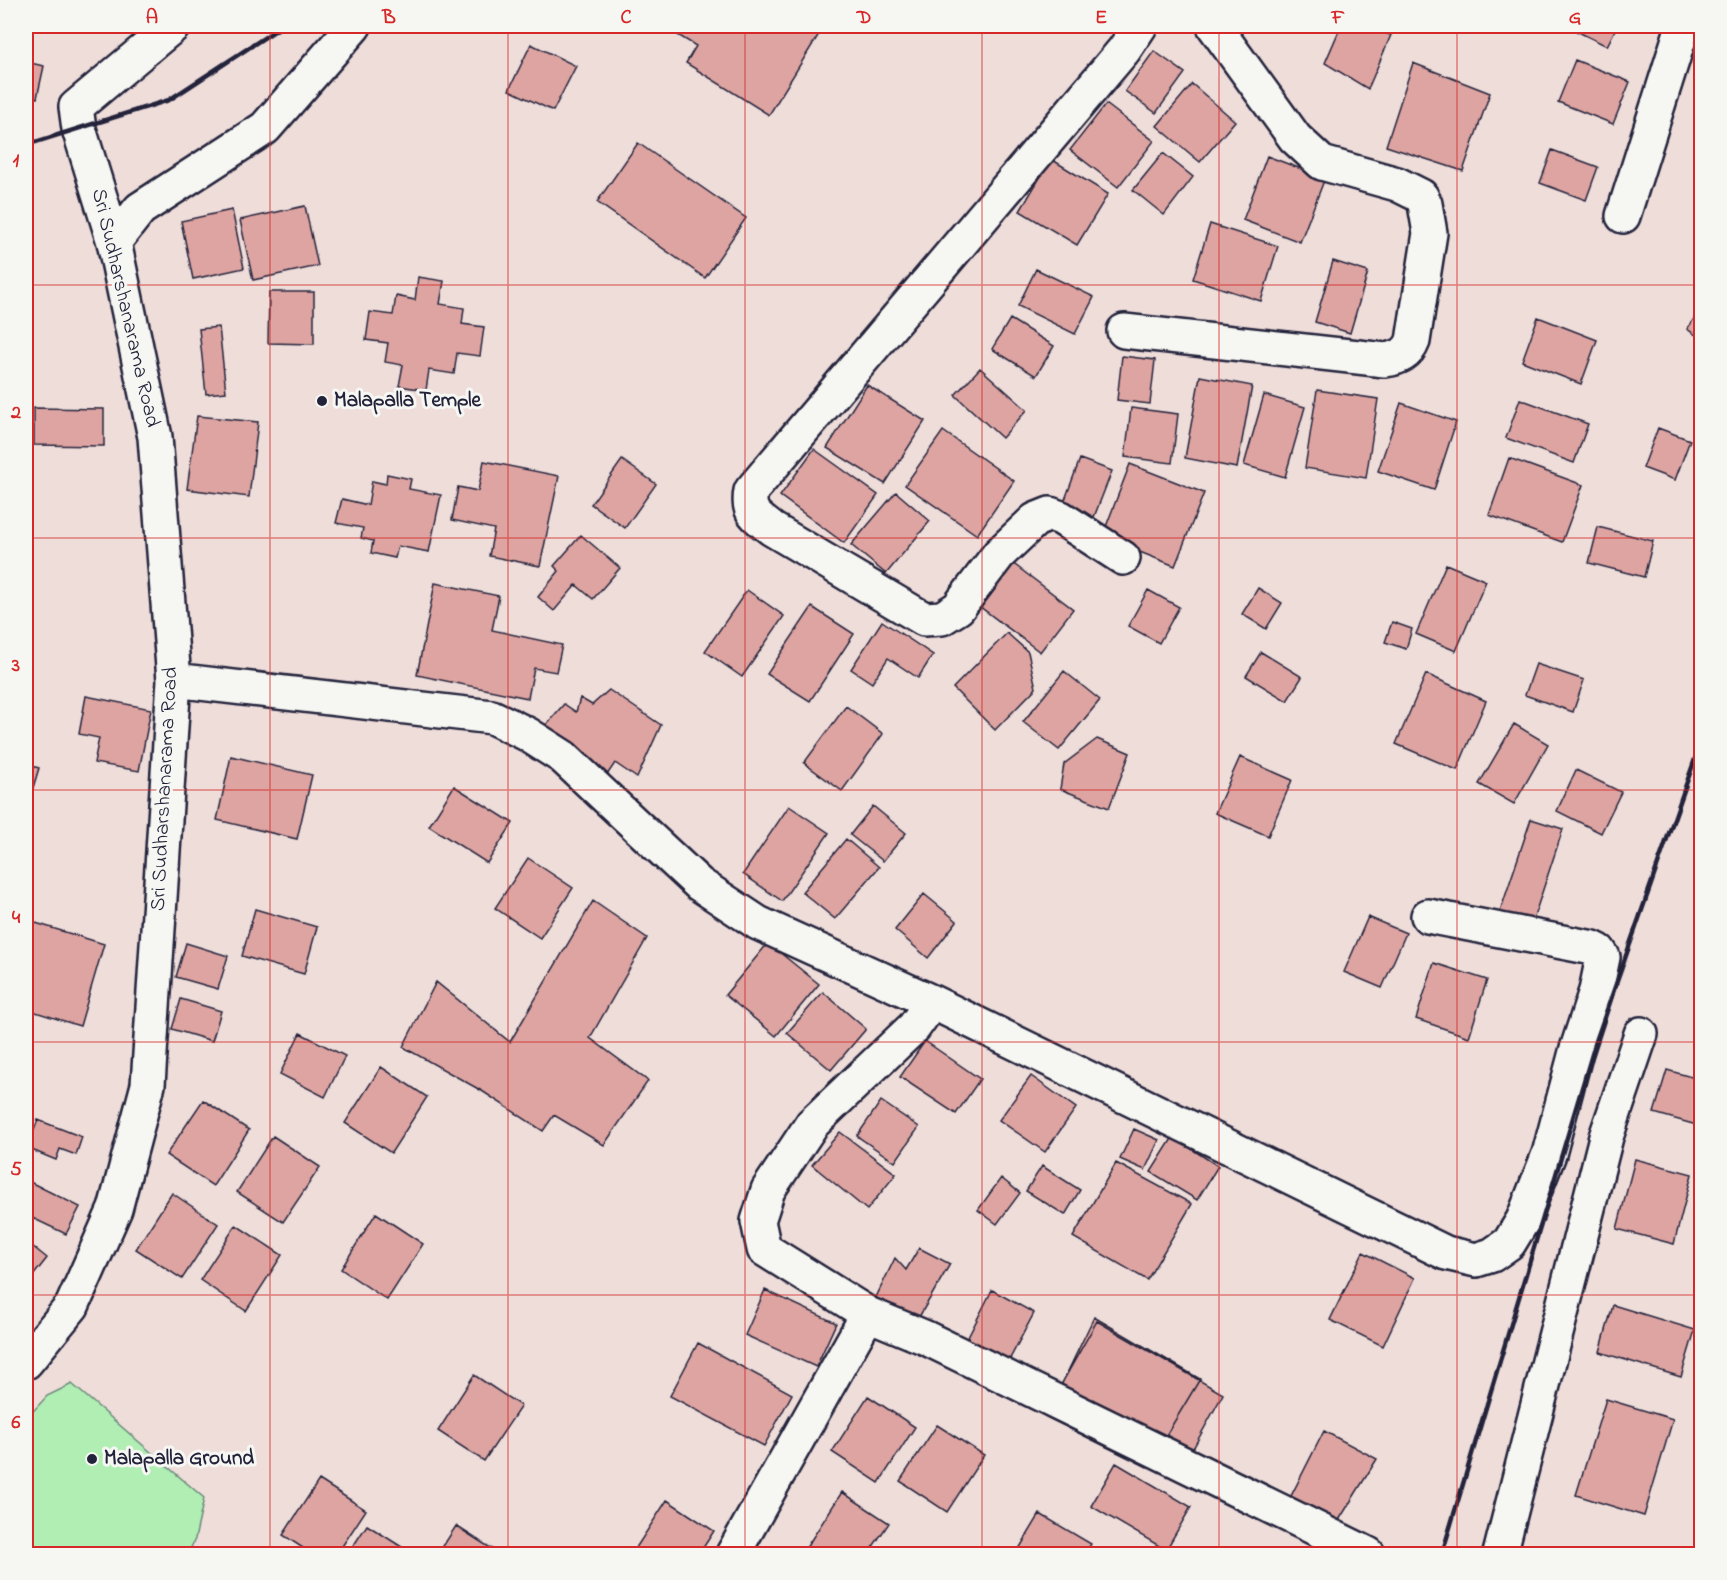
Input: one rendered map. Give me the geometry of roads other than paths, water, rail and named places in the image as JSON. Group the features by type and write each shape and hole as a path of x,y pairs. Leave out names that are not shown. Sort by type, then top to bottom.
{"street":[{"name":"Sri Sudharshanarama Road","path":"26,1362 72,1306 115,1209 148,1085 174,680 155,437 114,242 79,129 76,107 173,26"},
{"path":"114,242 140,209 266,128 354,26"},
{"path":"1123,558 1061,518 1050,514 1035,520 999,554 958,608 942,618 924,619 772,529 755,516 750,506 750,499 751,491 1124,50 1140,26"},
{"path":"1124,331 1386,360 1407,352 1413,340 1430,232 1425,204 1421,196 1397,184 1322,163 1295,138 1214,26"},
{"path":"1623,216 1683,26"},
{"path":"174,680 492,717 527,734 563,758 699,884 758,923 932,1002 1446,1253 1476,1260 1492,1255 1509,1244 1523,1220 1549,1154 1604,957 1593,948 1428,916"},
{"path":"932,1002 914,1027 812,1124 768,1190 758,1221 764,1249 868,1314 926,1338 1368,1554"},
{"path":"1500,1554 1606,1137 1641,1034"},
{"path":"733,1554 868,1314"}],"railway":[{"path":"26,145 169,100 282,26"},
{"path":"1442,1554 1596,1041 1702,739"}],"place":[{"name":"Malapalla Temple","path":"322,401"},
{"name":"Malapalla Ground","path":"92,1459"}]}
